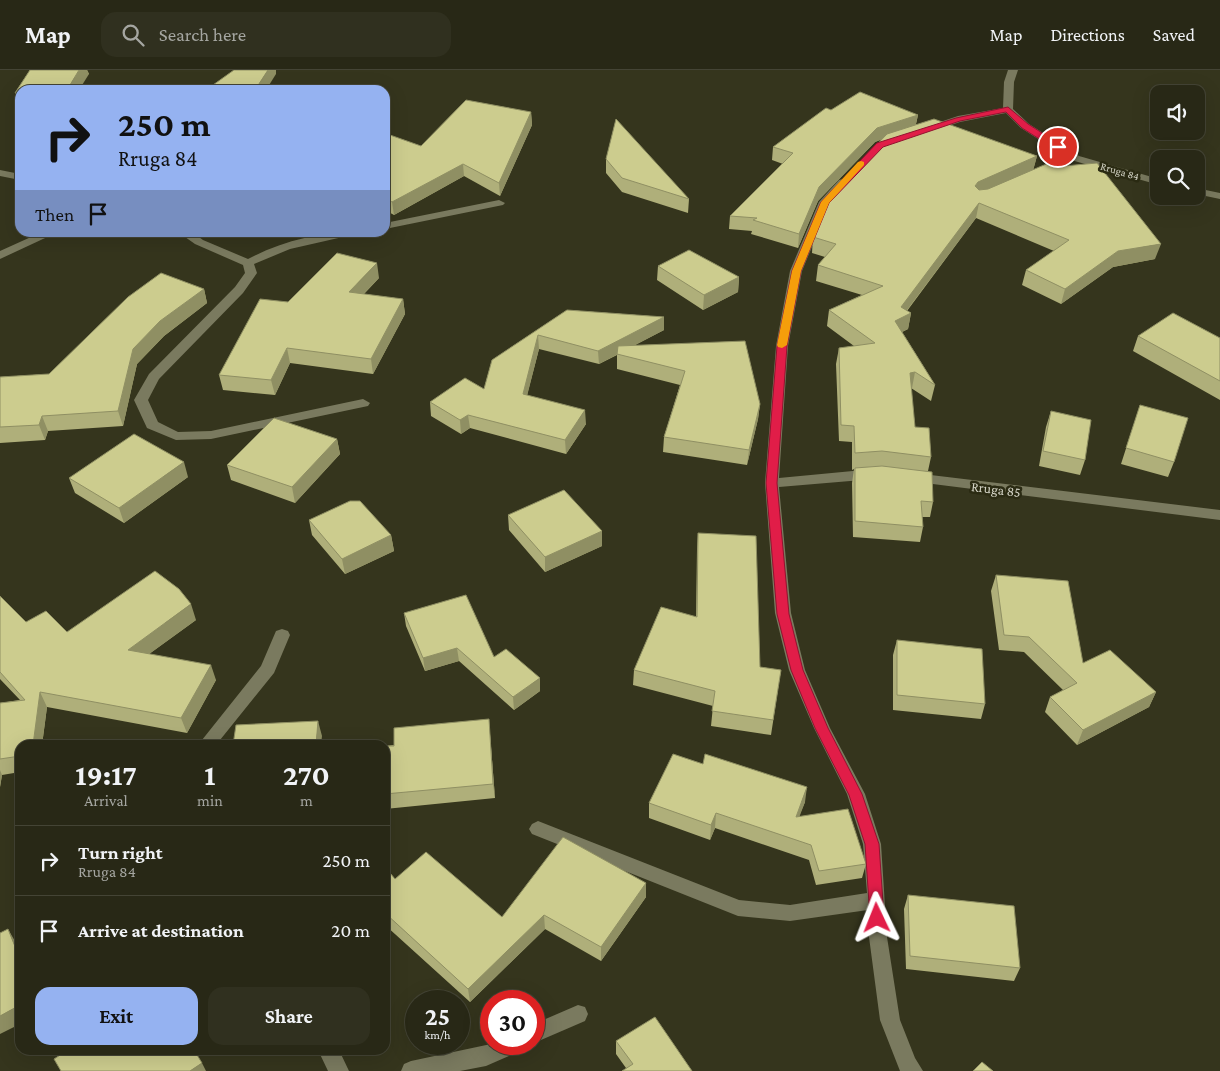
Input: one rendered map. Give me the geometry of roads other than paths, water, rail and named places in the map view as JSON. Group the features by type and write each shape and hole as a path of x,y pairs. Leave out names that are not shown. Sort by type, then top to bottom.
{"street":[{"path":"915,134 958,119 1008,110 1009,82 1013,70"},
{"name":"Rruga 84","path":"1008,110 1025,126 1071,160 1150,180"},
{"path":"854,170 825,202 796,271 782,346 772,483 783,614 797,670 822,728 856,794 872,844 878,937 890,1020 908,1065 913,1071"},
{"path":"0,173 15,175"},
{"path":"1205,193 1220,196"},
{"path":"390,225 499,203"},
{"path":"0,255 41,237"},
{"path":"191,237 248,262 269,251 328,237"},
{"path":"248,262 251,274 239,290 154,377 141,400 152,425 176,436 212,435 364,403"},
{"name":"Rruga 85","path":"772,483 879,474 1220,515"},
{"path":"210,740 268,669 282,635"},
{"path":"538,829 738,908 790,913 877,900"},
{"path":"545,1029 578,1014"},
{"path":"331,1055 339,1071"},
{"path":"411,1071 488,1055"}]}
